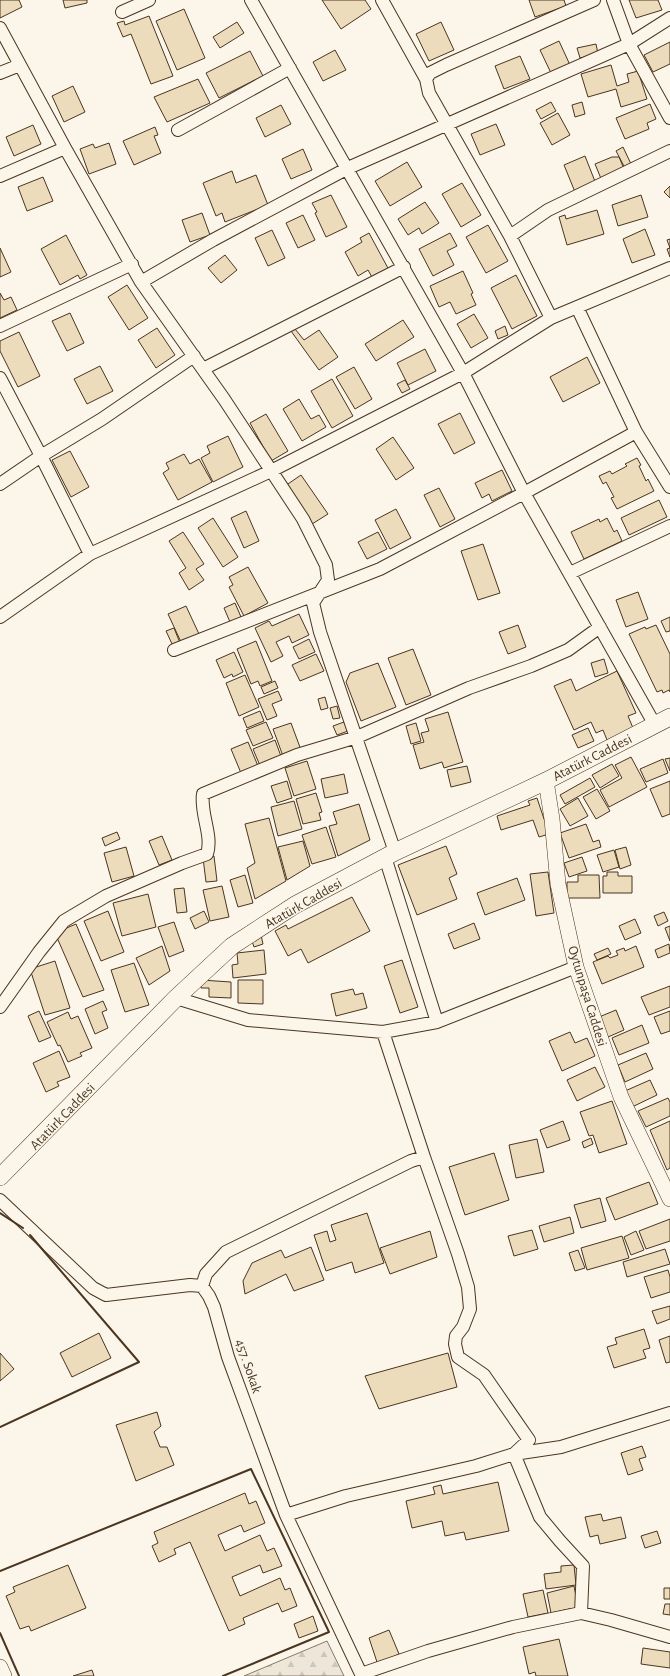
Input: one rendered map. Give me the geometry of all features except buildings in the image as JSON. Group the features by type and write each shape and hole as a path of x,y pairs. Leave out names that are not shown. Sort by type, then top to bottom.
{"main road":[{"name":"Atatürk Caddesi","path":"0,1177 176,998 232,946 295,905 390,854 546,781 670,717"}],"street":[{"path":"122,12 149,0"},
{"path":"251,0 404,267 463,373 524,493 655,725"},
{"path":"382,0 426,79 429,92 510,236 551,318"},
{"path":"426,79 430,73 446,65 594,0"},
{"path":"613,0 628,44 670,118"},
{"path":"142,282 212,240 348,168 628,44 670,18"},
{"path":"0,28 65,148 142,282 203,369 303,519 326,565 328,580 313,604 320,632 357,737 437,1022"},
{"path":"0,72 20,65"},
{"path":"178,130 290,68"},
{"path":"0,176 65,148"},
{"path":"510,236 548,210 670,151"},
{"path":"0,326 132,264"},
{"path":"203,369 404,267"},
{"path":"0,617 90,554 271,471 463,373 551,318 670,268"},
{"path":"577,307 636,432 670,487"},
{"path":"0,484 41,456 102,419 194,356"},
{"path":"0,378 90,554"},
{"path":"174,650 320,591 380,569 636,432"},
{"path":"570,573 670,526"},
{"path":"0,1007 47,940 64,921 106,896 206,854 209,846 202,802 203,794 297,755 357,737 469,688 531,666 568,650 600,627"},
{"name":"Oytunpaşa Caddesi","path":"546,781 552,819 558,884 576,967 621,1097 670,1199"},
{"path":"176,998 248,1020 383,1032 437,1022 576,967"},
{"path":"383,1032 468,1287 470,1309 463,1327 456,1336 455,1344 458,1357 484,1375 529,1440 514,1454"},
{"path":"0,1200 93,1288 106,1295 184,1285 202,1286 206,1274 226,1252 411,1161 424,1157"},
{"name":"457. Sokak","path":"202,1286 214,1307 228,1357 286,1515 361,1675"},
{"path":"286,1515 346,1496 476,1466 514,1454 560,1447 670,1413"},
{"path":"514,1454 540,1517 583,1566 581,1613"},
{"path":"361,1675 428,1651 513,1627 581,1613 670,1636"},
{"path":"0,1667 4,1676"}],"green space":[{"path":"327,1641 344,1676 244,1676"}],"wall":[{"path":"0,1213 23,1228"},
{"path":"0,1427 139,1362 30,1235"},
{"path":"0,1571 251,1469 329,1632 223,1676"},
{"path":"0,1633 19,1676"}]}
